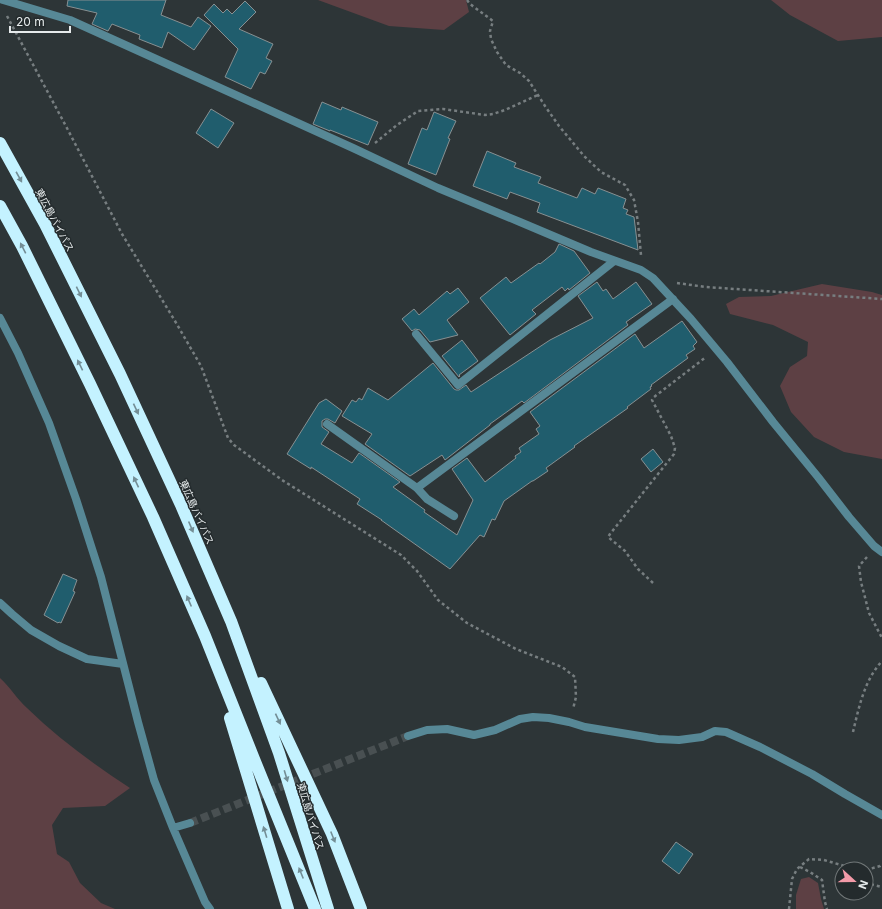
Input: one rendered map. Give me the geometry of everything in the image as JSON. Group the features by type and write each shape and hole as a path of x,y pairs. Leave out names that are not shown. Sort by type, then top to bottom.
{"highway":[{"name":"東広島バイパス","path":"0,143 45,224 120,374 181,505 231,620 279,753 328,909"},
{"path":"0,206 22,246 153,517 205,636 316,909"},
{"path":"231,620 332,834 361,909"},
{"path":"205,636 288,909"}],"street":[{"path":"3,0 70,20 365,153 438,188 591,252 641,270 653,278 691,318 849,517 874,546 880,550"},
{"path":"416,334 458,385 614,261"},
{"path":"417,488 673,300"},
{"path":"0,318 18,353 49,423 76,499 101,577 154,780 173,828 210,909"},
{"path":"327,424 417,488 427,499 454,516"},
{"path":"0,603 30,630 59,646 87,659 123,664"},
{"path":"408,736 427,730 447,729 474,735 495,730 520,719 533,717 549,718 585,727 658,739 679,740 702,737 715,731 726,732 760,747 812,774 882,815"},
{"path":"173,828 190,824"}],"path":[{"path":"467,0 470,4 493,21 490,31 491,39 506,66 520,73 529,81 559,126 584,156 601,172 625,185 634,200 638,222 641,270"},
{"path":"5,11 122,234 201,366 228,438 234,445 282,480 401,555 417,571 438,600 467,623 516,649 562,667 574,677 576,697 569,722"},
{"path":"365,153 392,129 418,111 443,109 485,115 493,114 538,95"},
{"path":"653,278 706,287 882,299"},
{"path":"653,583 638,569 625,551 608,537 674,454 675,448 671,436 652,400 716,350"},
{"path":"880,550 868,556 860,566 861,582 868,613 882,638"},
{"path":"853,732 861,699 869,681 882,661"},
{"path":"789,909 792,879 797,869 809,860 824,860 834,863"},
{"path":"800,867 822,880 827,909"}],"shaded area":[{"path":"318,0 466,0 469,12 444,30 389,26"},
{"path":"771,0 882,0 882,37 838,41 790,15"},
{"path":"822,284 882,295 882,459 844,452 814,437 791,412 780,386 790,367 807,356 808,342 773,325 730,314 726,304 739,297 771,296"},
{"path":"0,678 23,704 51,730 89,760 130,788 105,806 63,808 52,825 57,854 69,862 80,883 101,903 115,909 0,909"},
{"path":"809,877 818,883 824,909 796,909 796,895 801,879"}],"building":[{"path":"68,0 166,0 161,15 191,27 198,17 211,26 194,50 168,32 162,48 139,39 140,35 112,24 108,31 92,24 97,13 67,6"},
{"path":"245,1 256,12 239,29 273,44 266,58 272,61 265,74 260,72 251,89 225,77 238,49 204,15 214,4 223,13 227,9 232,14"},
{"path":"322,102 341,110 342,107 378,122 368,145 313,124"},
{"path":"211,109 234,123 218,148 196,133"},
{"path":"434,112 456,121 448,138 450,139 436,175 408,164 422,128 427,130"},
{"path":"487,151 516,163 514,167 541,177 538,183 577,198 582,188 595,194 598,188 626,199 623,208 628,210 626,214 634,217 638,250 537,212 540,203 510,192 507,199 473,186"},
{"path":"559,244 574,251 590,273 569,290 568,288 565,291 562,287 532,310 536,314 510,335 480,298 506,277 511,283 539,263 540,264 555,252"},
{"path":"597,282 603,291 606,289 613,299 636,282 652,304 626,322 628,325 524,403 522,401 490,424 445,460 442,455 410,476 365,444 372,434 342,416 352,400 356,402 359,398 362,400 368,388 388,400 433,363 454,389 459,390 466,385 471,392 550,340 593,318 578,296"},
{"path":"458,288 469,302 447,320 458,335 430,342 420,330 415,329 412,331 402,319 414,309 419,315 447,291 450,294"},
{"path":"682,321 697,342 693,346 695,349 686,355 688,358 651,385 651,389 627,407 628,408 574,446 575,447 546,468 548,471 504,501 495,520 492,519 484,537 480,535 450,569 382,520 357,504 360,499 311,467 311,469 287,454 319,403 326,399 342,411 335,423 328,419 322,421 322,427 329,432 321,444 352,463 359,453 400,482 393,487 425,510 424,512 457,535 473,500 452,469 467,458 485,482 516,458 515,456 521,452 519,448 539,434 536,429 540,426 530,412 635,334 644,348"},
{"path":"462,340 478,361 459,375 459,377 442,356"},
{"path":"653,449 663,462 651,472 641,459"},
{"path":"63,574 77,580 73,591 75,592 61,623 58,623 44,615"},
{"path":"676,842 693,854 679,874 662,861"}],"tunnel":[{"path":"190,823 408,736"}]}
